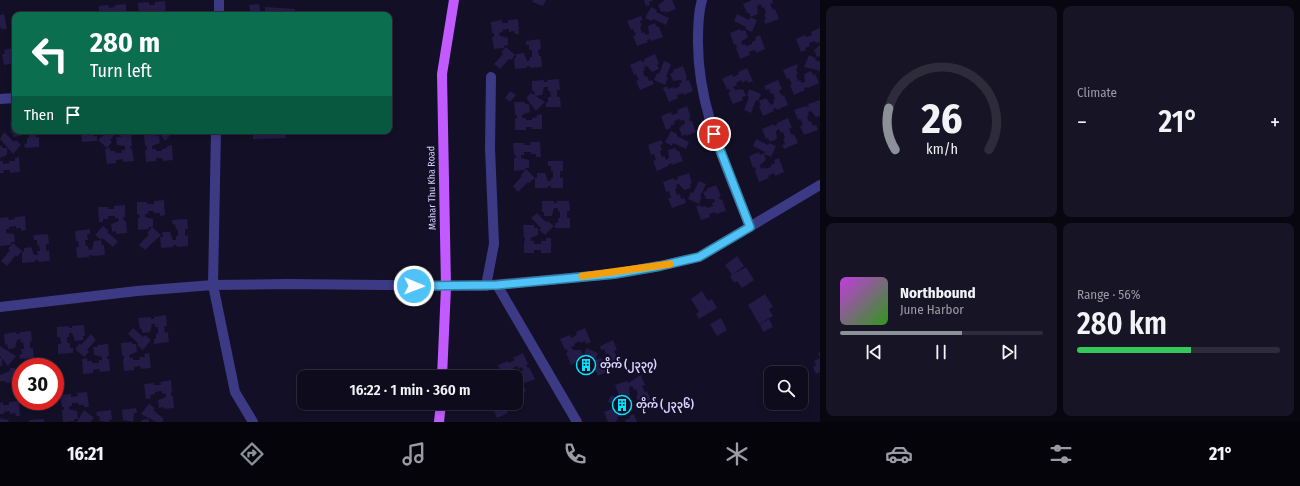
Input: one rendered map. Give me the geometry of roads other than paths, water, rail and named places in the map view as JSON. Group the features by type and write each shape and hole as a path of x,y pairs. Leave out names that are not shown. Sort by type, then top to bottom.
{"main road":[{"name":"Mahar Thu Kha Road","path":"442,370 446,287 442,74 454,0"},
{"path":"439,422 440,410"}],"street":[{"path":"219,0 219,12"},
{"path":"702,0 698,23 698,55 703,98 718,146 750,227"},
{"path":"486,286 494,244 490,148 491,77"},
{"path":"0,99 12,98"},
{"path":"216,134 213,285 235,392 253,422"},
{"path":"0,307 137,291 213,285 288,284 446,287 486,286 614,274 684,262 699,257 820,185"},
{"path":"497,285 577,422"}],"place":[{"name":"တိုက် (၂၃၃၇)","path":"586,365"},
{"name":"တိုက် (၂၃၃၆)","path":"622,405"}]}
